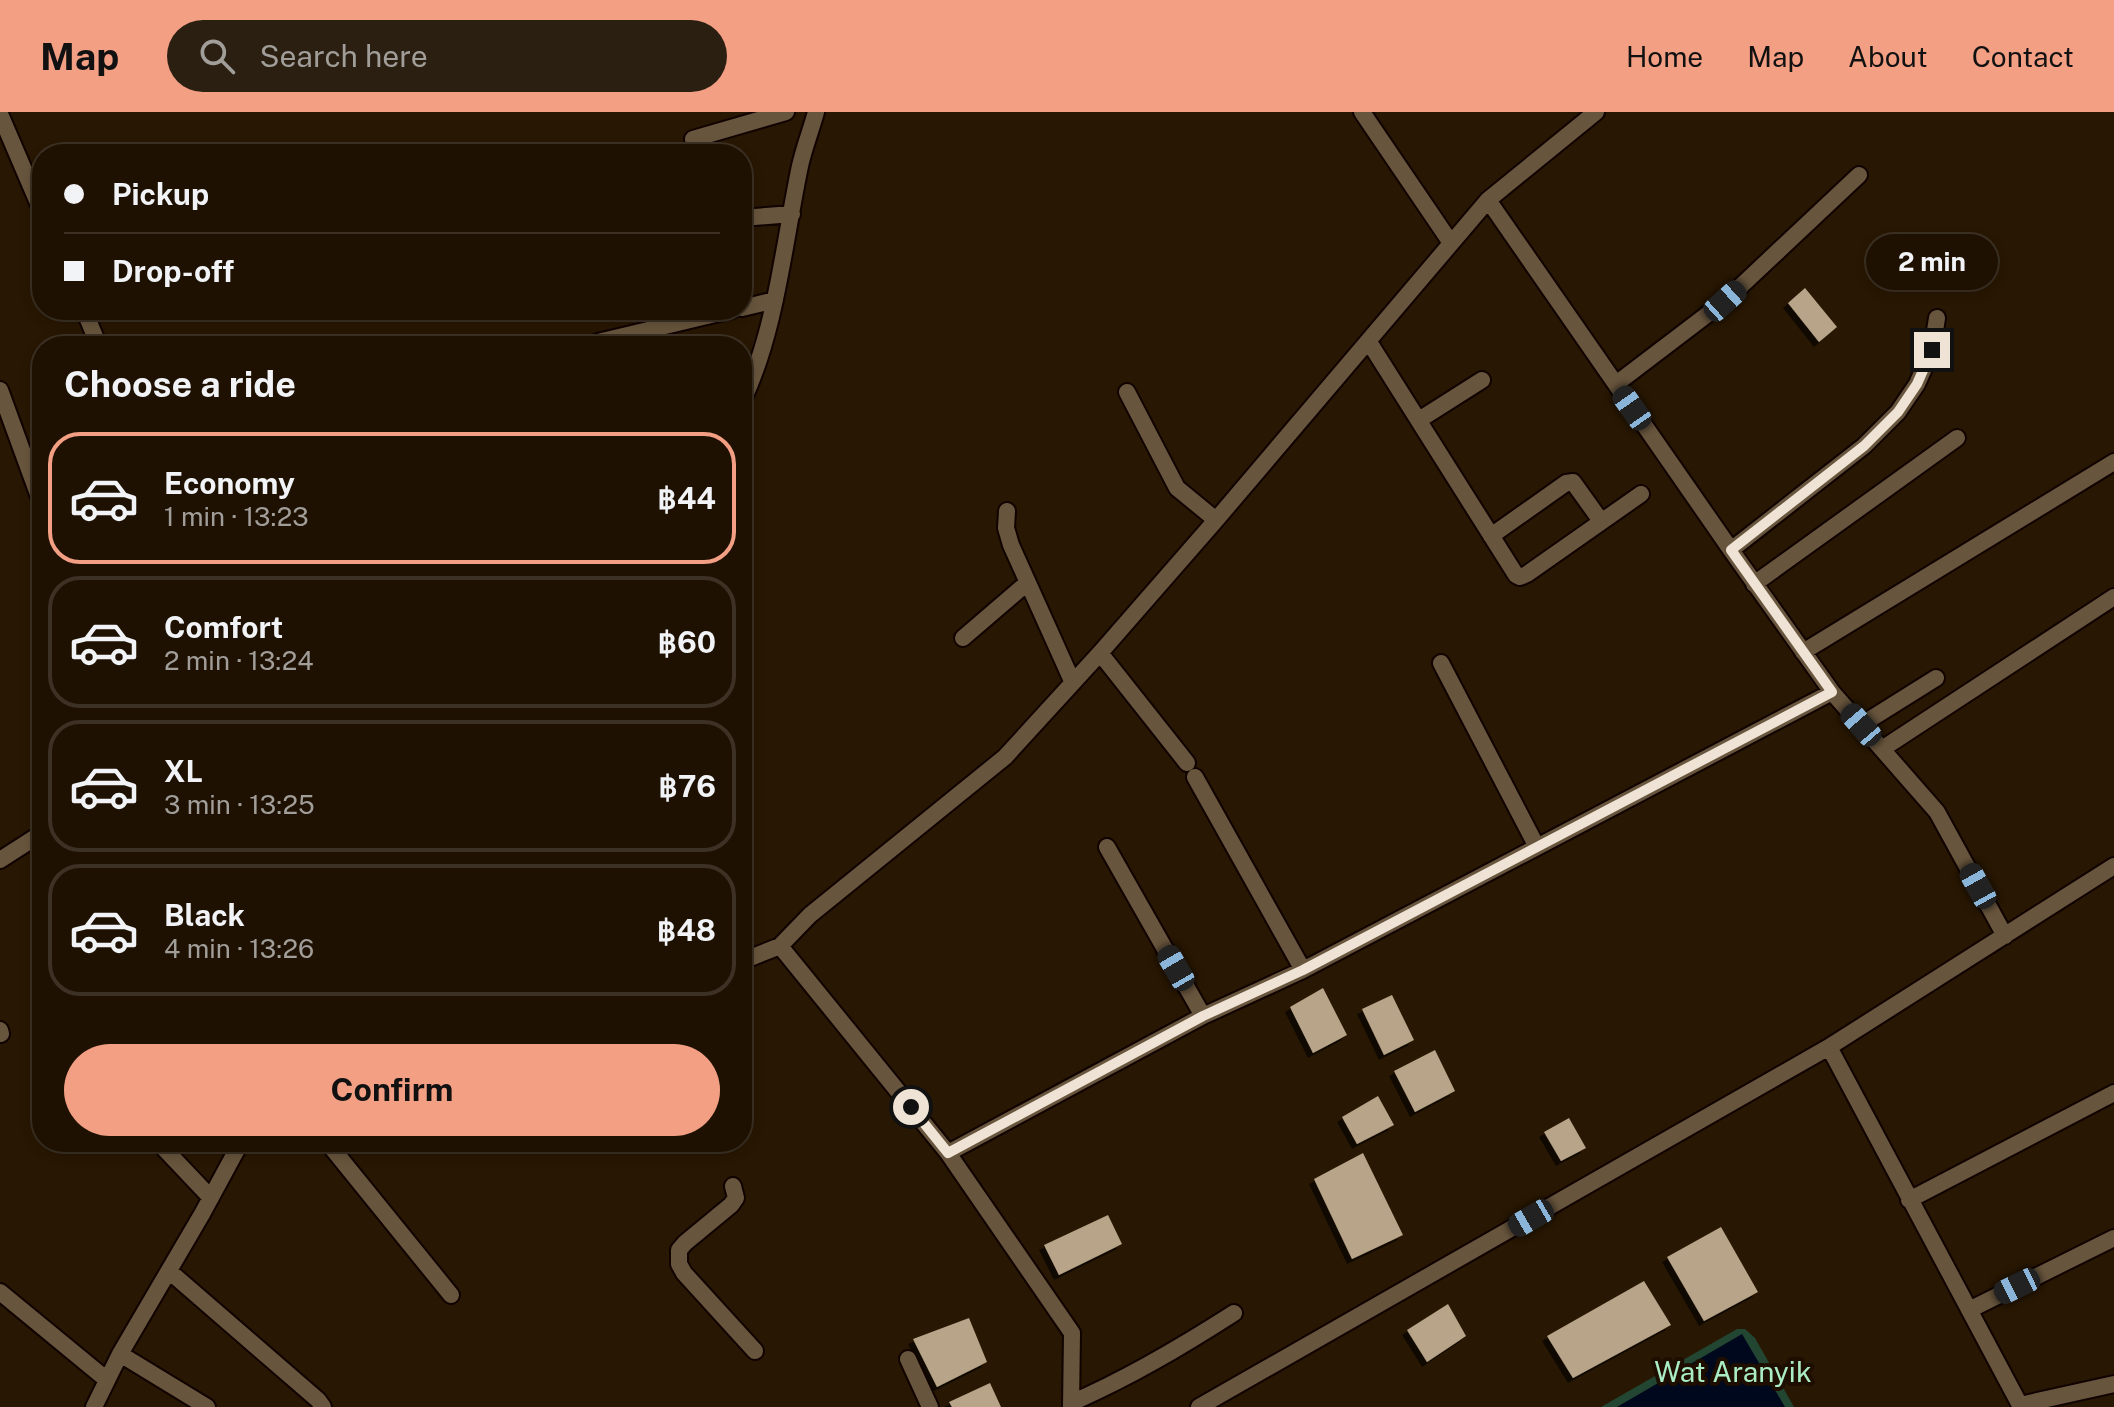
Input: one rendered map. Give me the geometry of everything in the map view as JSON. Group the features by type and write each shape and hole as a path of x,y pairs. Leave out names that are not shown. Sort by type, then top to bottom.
{"street":[{"path":"693,139 786,112"},
{"path":"752,381 775,300 801,163 816,112"},
{"path":"1362,112 1451,243"},
{"path":"752,957 780,946 810,915 1005,757 1216,520 1488,200 1596,112"},
{"path":"0,114 32,179"},
{"path":"1616,384 1725,301 1859,175"},
{"path":"1488,200 1832,692 1937,812 2005,936"},
{"path":"752,217 792,214"},
{"path":"752,306 775,300"},
{"path":"1731,550 1864,446 1898,412 1917,384 1932,350 1937,318"},
{"path":"623,336 690,320"},
{"path":"1369,342 1516,575 1520,577 1641,494"},
{"path":"1419,420 1482,380"},
{"path":"0,390 32,478"},
{"path":"1127,392 1177,488 1216,520"},
{"path":"1754,584 1957,438"},
{"path":"1803,652 2114,462"},
{"path":"1491,536 1566,483 1573,482 1601,521"},
{"path":"1007,511 1009,537 1073,683"},
{"path":"963,638 1027,583"},
{"path":"1882,749 2114,597"},
{"path":"1100,653 1191,770 1303,970"},
{"path":"1441,663 1537,847"},
{"path":"1861,725 1936,678"},
{"path":"948,1153 1203,1016 1303,970 1832,692"},
{"path":"2,855 32,838"},
{"path":"1107,847 1203,1016"},
{"path":"1199,1407 1829,1047 2114,866"},
{"path":"780,946 948,1153 1072,1333 1071,1405 1171,1353 1234,1313"},
{"path":"1829,1047 2020,1406 2114,1384"},
{"path":"1909,1200 2114,1093"},
{"path":"167,1152 211,1198"},
{"path":"94,1407 120,1354 236,1152"},
{"path":"335,1152 451,1295"},
{"path":"733,1186 736,1198 685,1243 679,1250 679,1264 755,1351"},
{"path":"1969,1310 2114,1238"},
{"path":"169,1271 323,1407"},
{"path":"0,1292 107,1380"},
{"path":"120,1354 207,1407"},
{"path":"908,1359 930,1407"}],"green space":[{"name":"Wat Aranyik","path":"1737,1329 1745,1329 1755,1338 1794,1407 1601,1407"}],"water":[{"name":"Wat Aranyik","path":"1742,1334 1785,1407 1617,1407"}],"building":[{"path":"1805,288 1837,327 1819,342 1788,303"},
{"path":"1323,988 1347,1035 1313,1053 1290,1007"},
{"path":"1392,995 1414,1040 1384,1055 1362,1009"},
{"path":"1435,1050 1455,1091 1415,1112 1394,1071"},
{"path":"1378,1096 1394,1125 1357,1144 1342,1117"},
{"path":"1569,1118 1586,1148 1561,1161 1544,1132"},
{"path":"1363,1153 1403,1235 1352,1259 1314,1179"},
{"path":"1108,1215 1122,1244 1059,1275 1044,1245"},
{"path":"1721,1227 1758,1292 1704,1321 1667,1257"},
{"path":"1644,1281 1671,1325 1573,1378 1547,1336"},
{"path":"1448,1304 1466,1336 1427,1362 1407,1330"},
{"path":"969,1318 987,1362 937,1387 913,1339"},
{"path":"990,1383 1001,1407 952,1407 949,1402"}],"route":[{"path":"911,1107 948,1153 1203,1016 1303,970 1832,692 1731,550 1864,446 1898,412 1917,384 1932,350"}]}
